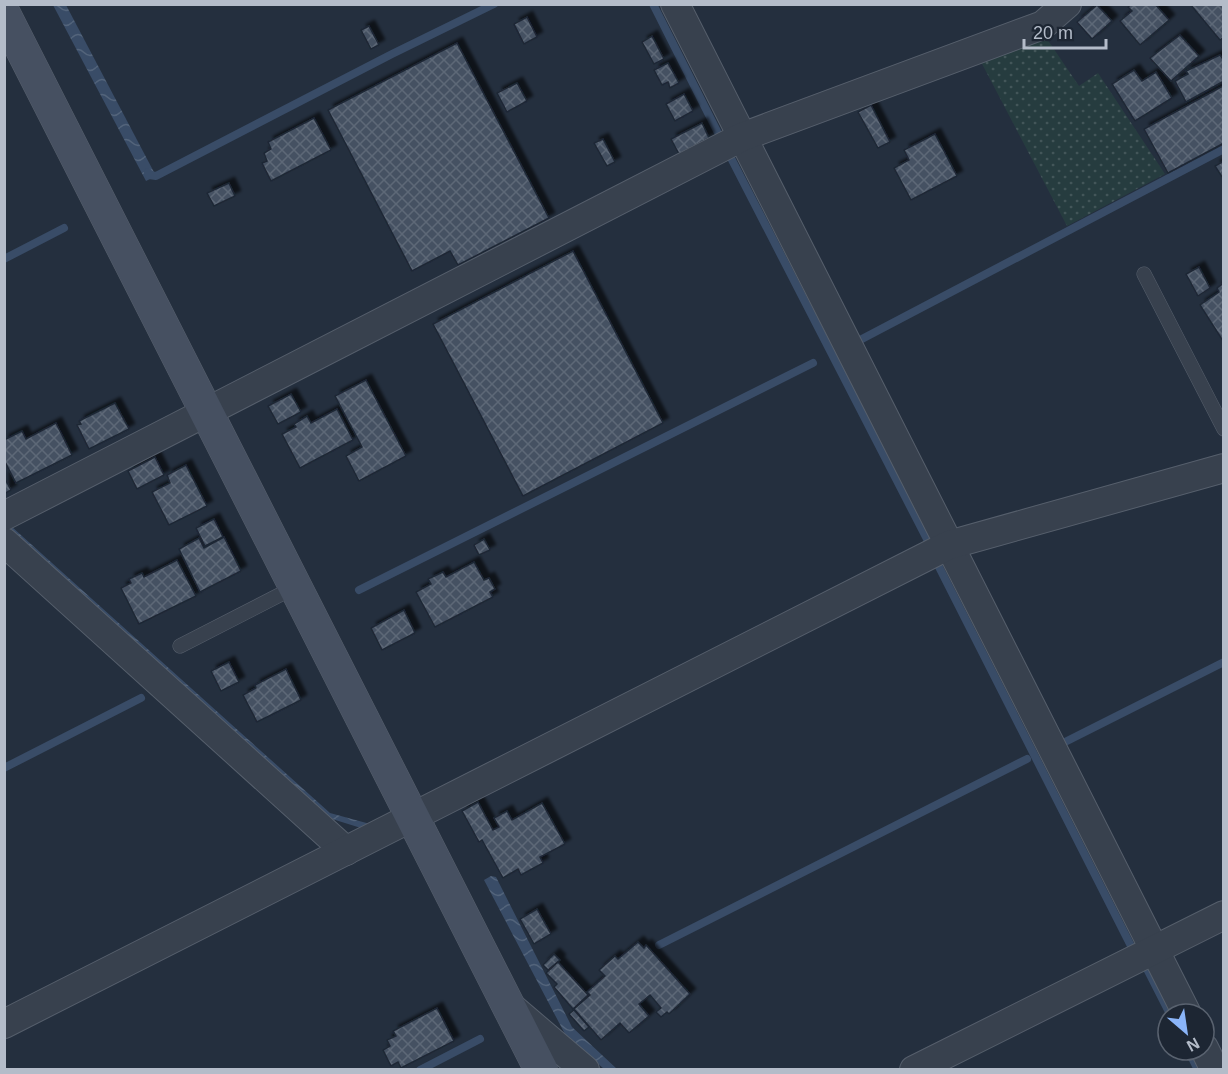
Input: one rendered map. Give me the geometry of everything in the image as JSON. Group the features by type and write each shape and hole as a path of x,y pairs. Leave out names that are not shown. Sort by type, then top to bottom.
{"street":[{"path":"675,4 1181,1002"},
{"path":"4,516 742,137 1043,25 1067,4"},
{"path":"4,14 541,1070"},
{"path":"4,1024 949,545 1224,468"},
{"path":"4,543 346,851"},
{"path":"914,1070 1224,915"},
{"path":"508,1005 585,1070"}],"lane":[{"path":"1143,274 1224,429"},
{"path":"180,646 295,587"}],"green space":[{"path":"1045,36 1079,86 1098,73 1165,174 1067,226 980,60"}],"water":[{"path":"53,5 66,5 156,176 146,181"},
{"path":"12,527 330,813 370,824 361,828 329,818 11,537"},
{"path":"491,876 496,877 572,1027 617,1069 604,1069 565,1034 484,880"}],"building":[{"path":"1132,4 1155,4 1169,20 1140,45 1120,21 1132,11 1128,7"},
{"path":"1190,4 1224,4 1224,37 1220,40"},
{"path":"1097,5 1112,21 1092,39 1077,22"},
{"path":"527,17 537,37 524,44 514,24"},
{"path":"369,26 379,45 371,49 361,30"},
{"path":"1180,35 1199,56 1171,81 1150,58"},
{"path":"652,36 664,59 654,64 642,42"},
{"path":"457,43 549,218 458,265 450,251 412,271 328,110"},
{"path":"1220,55 1224,61 1224,81 1186,102 1175,81 1188,74 1186,71"},
{"path":"668,63 679,83 670,88 668,82 662,85 654,70"},
{"path":"1134,70 1142,81 1156,72 1172,98 1135,121 1112,84"},
{"path":"517,83 527,101 507,112 497,93"},
{"path":"1223,86 1224,143 1168,173 1144,129"},
{"path":"684,94 693,111 675,121 666,104"},
{"path":"871,105 890,142 878,148 858,112"},
{"path":"314,118 331,150 271,181 262,163 267,161 264,153 271,149 268,142"},
{"path":"702,123 709,138 679,154 671,139"},
{"path":"935,134 957,176 911,200 894,168 909,160 904,150"},
{"path":"603,139 615,162 607,166 594,143"},
{"path":"1224,161 1224,180 1215,166"},
{"path":"229,183 235,196 214,206 207,193"},
{"path":"573,251 663,423 523,496 433,324"},
{"path":"1199,267 1210,288 1198,296 1186,274"},
{"path":"1224,283 1223,341 1200,305 1219,292 1217,288"},
{"path":"366,380 406,456 359,481 346,456 362,447 335,396"},
{"path":"291,394 301,412 278,424 268,406"},
{"path":"115,403 129,429 89,449 77,425 81,424 79,421"},
{"path":"337,409 353,440 300,468 282,434 296,427 294,424 307,416 311,423"},
{"path":"56,423 72,455 16,483 4,460 4,440 22,431 26,439"},
{"path":"155,457 164,475 137,489 128,471"},
{"path":"186,465 207,506 169,525 152,492 170,483 167,475"},
{"path":"4,477 11,490 4,494"},
{"path":"214,519 223,537 205,546 196,528"},
{"path":"224,537 241,571 200,592 179,549 199,538 204,548"},
{"path":"484,539 490,550 479,555 474,545"},
{"path":"177,560 196,596 139,624 121,588 131,583 129,579 142,573 144,577"},
{"path":"474,562 484,580 489,578 495,589 490,592 493,597 435,627 416,592 431,584 428,579 443,572 446,577"},
{"path":"404,610 415,633 382,650 371,628"},
{"path":"229,662 239,682 221,691 211,671"},
{"path":"286,669 301,700 257,722 243,695 256,688 255,685"},
{"path":"478,802 493,830 499,827 494,818 507,811 512,820 542,803 565,844 540,857 543,863 521,875 518,869 503,878 482,840 479,842 462,811"},
{"path":"537,909 551,934 534,944 520,919"},
{"path":"638,942 644,948 646,945 690,994 669,1014 667,1012 661,1017 656,1012 661,1008 650,995 639,1004 649,1016 629,1033 620,1023 601,1040 574,1009 590,995 587,992 605,976 599,970 615,956 618,959"},
{"path":"554,954 560,960 548,970 543,965"},
{"path":"558,962 588,995 573,1009 554,987 557,984 546,973"},
{"path":"437,1008 454,1041 401,1068 398,1062 391,1066 383,1050 390,1046 387,1040 396,1036 393,1031"},
{"path":"574,1010 589,1027 584,1031 569,1014"}],"waterway":[{"path":"148,172 149,175 156,176 494,4"},
{"path":"653,4 717,131"},
{"path":"860,340 1224,149"},
{"path":"732,160 929,543"},
{"path":"4,259 64,228"},
{"path":"359,590 813,363"},
{"path":"938,565 1131,946"},
{"path":"1065,742 1224,662"},
{"path":"4,768 141,698"},
{"path":"659,945 1027,759"},
{"path":"1147,969 1164,1002"},
{"path":"420,1070 480,1039"},
{"path":"1194,1062 1198,1070"}]}
